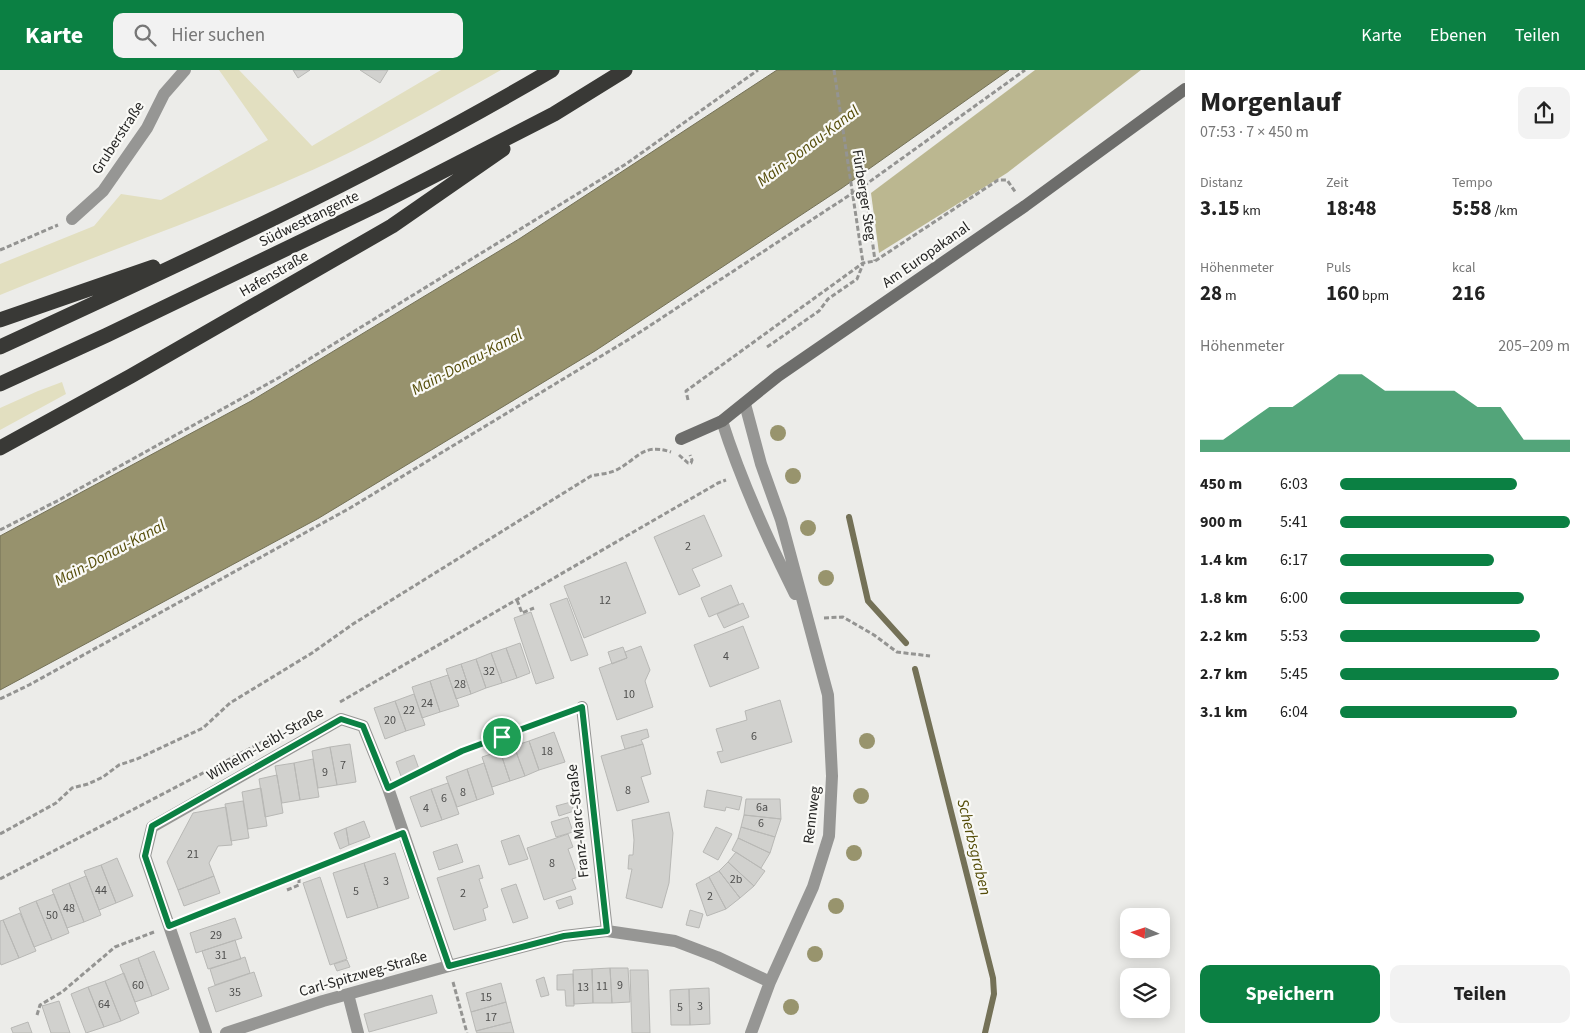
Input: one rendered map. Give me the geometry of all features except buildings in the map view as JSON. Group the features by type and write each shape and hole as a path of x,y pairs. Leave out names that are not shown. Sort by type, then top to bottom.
{"highway":[{"name":"Südwesttangente","path":"0,347 232,240 475,115 552,70"},
{"name":"Südwesttangente","path":"0,384 116,331 366,211 554,114 625,70"},
{"name":"Hafenstraße","path":"0,448 132,376 392,226 554,114"},
{"path":"0,320 232,240"}],"street":[{"name":"Gruberstraße","path":"72,219 103,191 147,128 164,94 185,70"},
{"name":"Am Europakanal","path":"681,440 722,421 778,376 1010,216 1185,89"},
{"name":"Rennweg","path":"745,404 761,464 781,520 828,695 832,776 828,836 813,887 770,982 750,1033"},
{"name":"Rennweg","path":"722,421 729,445 763,530 808,619"},
{"name":"Franz-Marc-Straße","path":"582,707 607,931"},
{"name":"Wilhelm-Leibl-Straße","path":"206,1033 145,856 152,826 341,719 363,726 388,788 449,966"},
{"name":"Carl-Spitzweg-Straße","path":"226,1033 323,1001 449,966 564,936 607,931 675,941 717,957 770,982"},
{"path":"348,994 358,1033"}],"path":[{"path":"0,530 59,500 280,377 626,164 758,70"},
{"name":"Fürberger Steg","path":"834,70 863,263"},
{"path":"0,699 29,685 350,508 631,338 865,185 1025,70"},
{"path":"688,400 686,391 863,263 875,262 998,180 1007,180"},
{"path":"865,185 875,262"},
{"path":"0,250 72,219"},
{"path":"767,347 819,310 828,300 857,279 863,263"},
{"path":"0,834 56,802 72,788 88,784 120,765 137,760 203,728 230,703 591,476 614,471 639,453 658,448 680,455 688,463 691,463 692,460 690,455"},
{"path":"337,703 718,483 732,478"},
{"path":"517,600 522,613 534,608"},
{"path":"808,619 843,617 874,635 897,652 930,656"},
{"path":"388,788 462,751 582,707"},
{"path":"0,879 276,735"},
{"path":"37,1014 40,1005 62,992 115,947 403,833"},
{"path":"288,890 299,885 299,875"},
{"path":"449,966 467,1033"}],"shaded area":[{"path":"219,70 239,70 312,146 441,70 501,70 376,139 293,179 0,295 0,264 94,226 121,194 161,200 268,140"},
{"path":"1035,70 1141,70 1007,173 879,253 871,193"},
{"path":"62,382 66,394 0,430 0,408"}],"water":[{"name":"Main-Donau-Kanal","path":"777,70 1009,70 842,188 595,351 319,518 0,690 0,536 251,401 519,239"}],"waterway":[{"name":"Scherbsgraben","path":"849,517 868,601 906,643"},
{"name":"Scherbsgraben","path":"915,669 993,978 994,994 985,1033"}],"route":[{"path":"582,707 607,931 564,936 449,966 403,833 386,838 299,875 169,926 145,856 152,826 341,719 363,726 388,788 462,751 502,737 582,707"}]}
